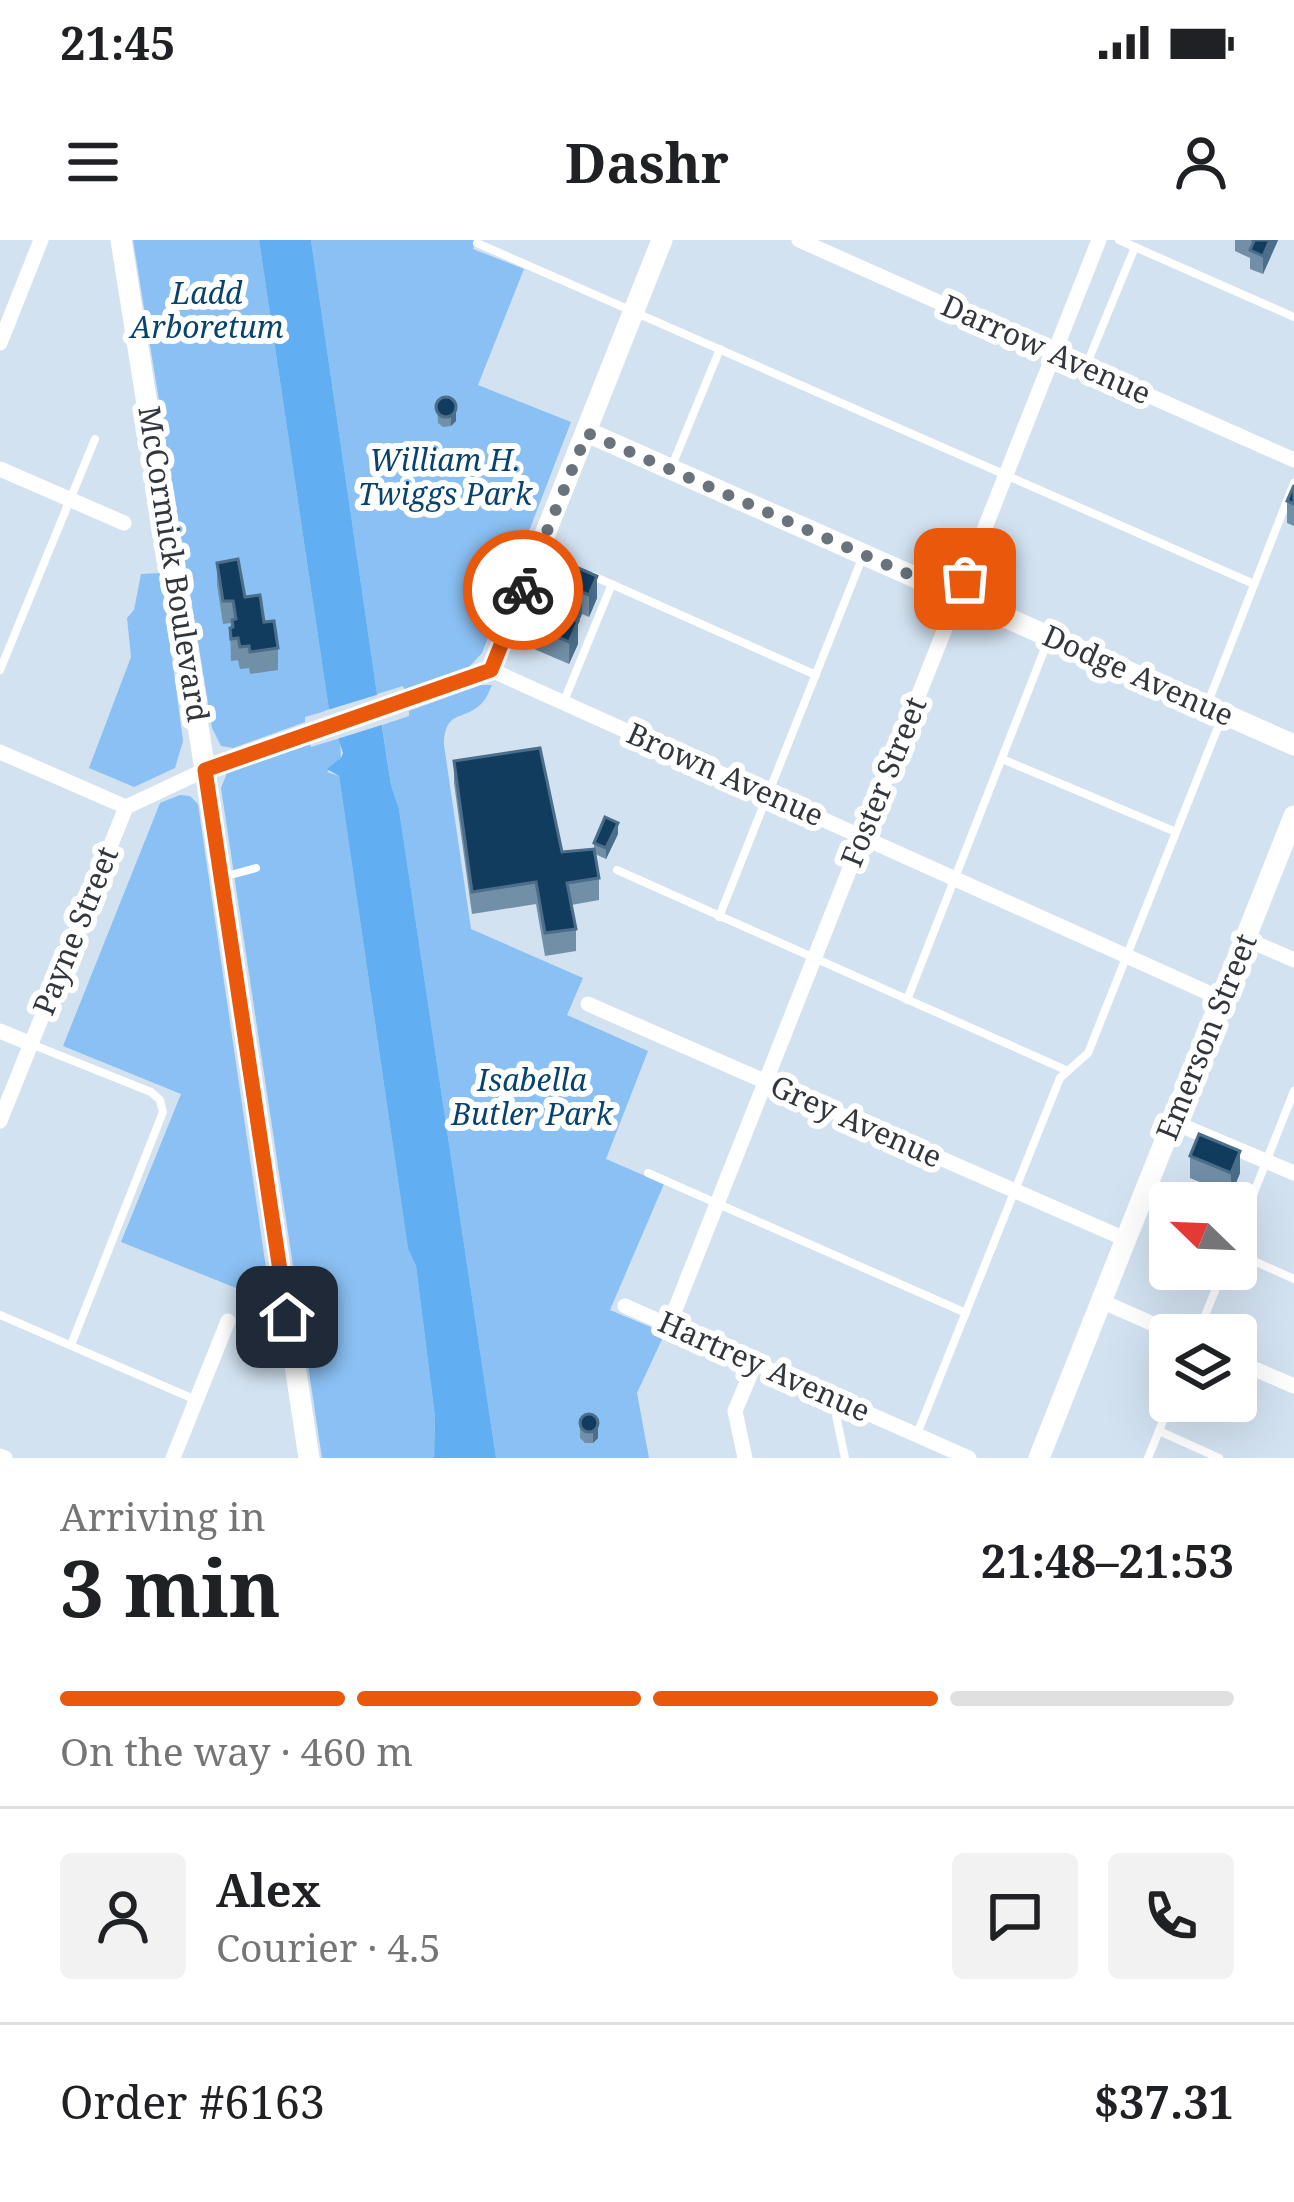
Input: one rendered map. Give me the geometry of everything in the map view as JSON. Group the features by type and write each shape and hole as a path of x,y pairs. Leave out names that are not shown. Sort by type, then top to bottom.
{"main road":[{"name":"McCormick Boulevard","path":"122,240 309,1458"},
{"path":"205,770 281,748 307,733 491,670 545,555 662,240"},
{"name":"Dodge Avenue","path":"587,433 1294,745"},
{"name":"Emerson Street","path":"1039,1458 1294,817"}],"street":[{"path":"0,343 40,240"},
{"name":"Darrow Avenue","path":"799,240 1294,460"},
{"name":"Foster Street","path":"668,1325 1100,240"},
{"path":"0,469 124,523"},
{"name":"Brown Avenue","path":"491,670 1222,999"},
{"path":"0,752 126,807 205,770"},
{"name":"Payne Street","path":"0,1121 126,807"},
{"path":"1246,939 1294,960"},
{"name":"Grey Avenue","path":"588,1004 1125,1239"},
{"path":"0,1030 31,1044"},
{"path":"1173,1122 1294,1174"},
{"path":"1100,1301 1149,1322"},
{"name":"Hartrey Avenue","path":"625,1306 917,1436 932,1450 968,1458"},
{"path":"173,1458 228,1321"},
{"path":"745,1458 735,1411 755,1363"},
{"path":"1257,1370 1294,1386"}],"lane":[{"path":"1119,240 1294,317"},
{"path":"478,243 1254,584"},
{"path":"1086,368 1135,247"},
{"path":"671,470 720,349"},
{"path":"0,670 95,439"},
{"path":"917,1436 1060,1078 1088,1053 1127,956 1176,832 1254,584 1294,483"},
{"path":"719,917 864,555"},
{"path":"592,575 816,674"},
{"path":"563,703 612,584"},
{"path":"907,1000 1050,637"},
{"path":"1002,759 1176,832"},
{"path":"221,877 256,868"},
{"path":"616,870 1068,1070"},
{"path":"31,1044 151,1092 160,1100 163,1112 70,1345"},
{"path":"1257,1184 1294,1091"},
{"path":"648,1173 966,1313"},
{"path":"1257,1262 1294,1279"},
{"path":"0,1315 196,1400"},
{"path":"833,1397 845,1458"},
{"path":"1148,1458 1163,1422"},
{"path":"1159,1431 1219,1458"}],"green space":[{"name":"Ladd Arboretum","path":"133,240 259,240 329,710 233,748 221,746 212,728"},
{"name":"William H. Twiggs Park","path":"311,240 476,240 473,249 524,269 478,385 571,422 482,653 468,668 405,691 403,686 377,694"},
{"path":"161,573 183,741 175,768 134,787 89,768 131,657 127,618 134,610 141,574"},
{"name":"Isabella Butler Park","path":"481,685 492,685 482,703 448,725 444,745 471,929 583,978 567,1015 648,1051 606,1159 664,1184 610,1310 665,1333 637,1393 649,1458 496,1458 399,809 382,725"},
{"path":"340,738 341,758 327,772 339,776 408,1249 416,1266 435,1417 434,1458 322,1458 221,788 227,773 309,742 311,747"},
{"path":"180,795 198,804 271,1302 121,1242 181,1094 63,1046 160,803"}],"shaded area":[{"path":"259,240 311,240 496,1458 434,1458 435,1417 416,1266 408,1249 339,776 327,769 343,753 329,710"}],"pier":[{"path":"383,693 388,723 334,740 324,711"}],"building":[{"path":"1252,240 1270,240 1263,256 1250,250"},
{"path":"446,397 456,407 446,417 436,407"},
{"path":"238,559 245,597 260,595 264,622 274,621 278,648 250,652 249,646 240,647 238,638 231,639 232,620 236,619 233,601 223,601 217,563"},
{"path":"562,561 597,576 589,595 582,592 570,618 578,621 569,642 534,627 561,583 554,580"},
{"path":"540,748 562,852 594,849 599,878 567,883 576,929 545,933 536,882 472,892 454,761"},
{"path":"605,817 618,823 606,848 594,843"},
{"path":"1199,1134 1240,1151 1231,1173 1190,1156"},
{"path":"589,1414 598,1423 589,1432 580,1423"}],"way so far":[{"path":"523,590 587,433 958,596 965,579"}],"route":[{"path":"287,1317 205,770 491,670 523,590"}]}
